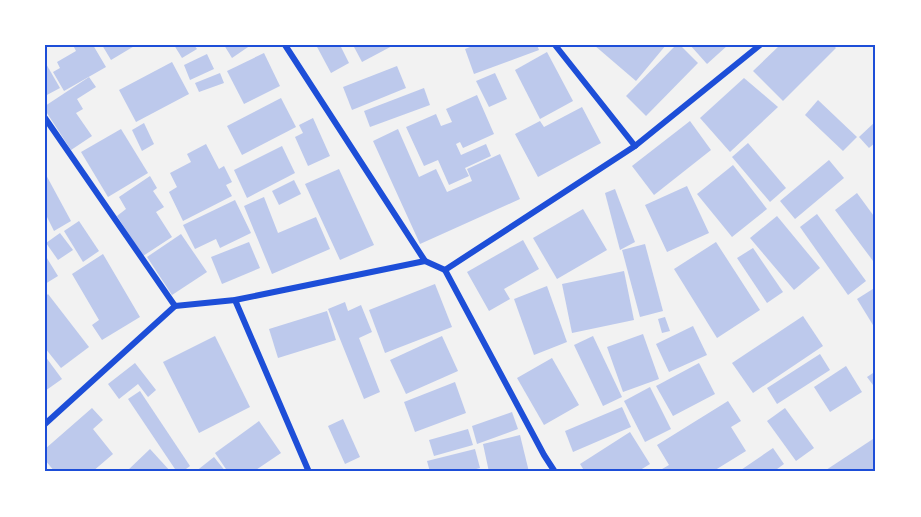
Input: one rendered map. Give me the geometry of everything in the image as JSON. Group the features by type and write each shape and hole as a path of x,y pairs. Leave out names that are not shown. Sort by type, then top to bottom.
{"street":[{"path":"285,45 425,261 445,270 555,472"},
{"path":"555,45 635,146"},
{"path":"445,270 635,146 760,45"},
{"path":"45,118 175,306"},
{"path":"45,424 175,306 235,300 425,261"},
{"path":"235,300 309,472"}],"building":[{"path":"73,45 93,45 106,67 64,91 53,72 60,68 57,62 76,51"},
{"path":"102,45 136,45 111,60"},
{"path":"174,45 194,45 197,49 182,58"},
{"path":"224,45 251,45 232,58"},
{"path":"316,45 340,45 349,63 331,73"},
{"path":"353,45 394,45 362,62"},
{"path":"475,45 537,45 539,50 474,74 465,49"},
{"path":"594,45 666,45 636,81"},
{"path":"676,45 680,45 698,63 646,116 626,96"},
{"path":"690,45 728,45 707,64"},
{"path":"780,45 833,45 836,48 783,101 753,71"},
{"path":"547,52 573,101 540,119 515,70"},
{"path":"264,53 280,86 244,104 227,71"},
{"path":"207,54 214,69 190,80 184,65"},
{"path":"45,62 60,88 45,96"},
{"path":"172,62 189,94 136,122 119,90"},
{"path":"397,66 406,88 352,110 343,87"},
{"path":"220,73 224,83 199,92 195,83"},
{"path":"495,73 507,99 489,107 476,81"},
{"path":"89,77 96,87 77,99 83,109 76,113 92,136 71,150 45,110 45,106"},
{"path":"744,78 778,107 730,152 700,118"},
{"path":"424,88 430,105 370,127 364,111"},
{"path":"477,95 494,134 463,148 460,142 456,144 461,155 486,144 491,156 465,168 469,176 449,185 438,160 424,166 406,127 436,114 441,126 452,122 446,109"},
{"path":"281,98 296,127 242,155 227,126"},
{"path":"818,100 857,137 843,151 805,115"},
{"path":"582,107 601,143 538,177 515,134 540,121 544,127"},
{"path":"313,118 330,156 308,166 295,137 303,133 299,125"},
{"path":"690,121 711,150 654,195 632,166"},
{"path":"876,121 876,142 869,148 859,137"},
{"path":"144,123 154,144 142,151 132,130"},
{"path":"121,129 148,173 108,197 81,152"},
{"path":"398,129 419,177 436,169 447,192 472,181 467,169 500,154 520,199 420,244 373,141"},
{"path":"748,143 786,188 770,202 732,157"},
{"path":"206,144 219,169 224,166 232,182 226,185 232,196 183,221 169,192 177,187 170,173 191,162 187,154"},
{"path":"282,146 295,173 247,198 234,170"},
{"path":"829,160 844,178 795,219 780,201"},
{"path":"733,165 767,209 732,237 697,194"},
{"path":"339,169 374,245 340,260 305,184"},
{"path":"45,173 71,221 54,231 45,213"},
{"path":"150,176 157,188 153,191 164,207 156,212 172,237 143,256 117,216 126,209 119,197"},
{"path":"294,180 301,194 279,205 272,191"},
{"path":"687,186 709,233 667,252 645,205"},
{"path":"615,189 635,242 620,250 605,193"},
{"path":"857,193 876,219 876,265 835,210"},
{"path":"264,197 278,233 316,217 330,249 272,274 244,206"},
{"path":"235,200 251,233 220,248 216,239 195,249 183,225"},
{"path":"583,209 607,250 557,279 533,238"},
{"path":"817,214 866,281 848,295 800,227"},
{"path":"777,216 820,268 794,290 750,238"},
{"path":"79,221 99,251 83,262 64,231"},
{"path":"60,233 73,250 58,260 46,243"},
{"path":"181,234 207,272 172,295 147,257"},
{"path":"523,240 539,269 504,289 510,299 489,311 467,272"},
{"path":"249,242 260,268 222,284 211,257"},
{"path":"716,242 760,310 717,338 674,269"},
{"path":"645,244 663,311 640,317 622,250"},
{"path":"753,248 783,292 767,303 737,258"},
{"path":"103,254 140,317 102,340 92,325 99,320 72,274"},
{"path":"45,255 58,276 45,284"},
{"path":"624,271 634,320 572,333 562,284"},
{"path":"435,284 452,327 385,353 369,310"},
{"path":"547,286 567,342 534,355 514,299"},
{"path":"876,287 876,330 857,299"},
{"path":"48,294 89,347 61,368 45,348 45,297"},
{"path":"345,302 348,311 361,305 372,332 359,338 380,392 364,399 328,309"},
{"path":"327,311 336,340 278,358 269,329"},
{"path":"803,316 823,346 753,393 732,363"},
{"path":"665,317 670,331 662,333 658,319"},
{"path":"693,326 707,355 669,372 656,344"},
{"path":"643,334 659,379 623,392 607,347"},
{"path":"215,336 250,407 199,433 163,362"},
{"path":"442,336 458,371 406,394 390,360"},
{"path":"593,336 622,397 603,406 574,345"},
{"path":"820,354 830,370 777,404 767,388"},
{"path":"45,356 62,379 45,391"},
{"path":"552,358 579,405 544,425 517,378"},
{"path":"135,363 156,390 148,397 138,384 119,399 108,384"},
{"path":"699,363 715,394 673,416 656,386"},
{"path":"846,366 862,392 830,412 814,387"},
{"path":"876,371 876,389 867,377"},
{"path":"455,382 466,413 415,432 404,402"},
{"path":"650,387 671,429 645,442 624,401"},
{"path":"140,391 190,466 182,472 177,472 128,399"},
{"path":"728,401 741,421 731,427 746,451 712,472 657,472 669,465 657,445"},
{"path":"622,407 631,427 573,452 565,431"},
{"path":"92,408 103,420 93,429 113,454 92,472 55,472 45,460 45,449"},
{"path":"785,408 814,448 796,461 767,421"},
{"path":"512,412 518,429 477,444 472,426"},
{"path":"343,419 360,457 345,464 328,426"},
{"path":"259,421 281,453 253,472 228,472 215,453"},
{"path":"468,429 473,445 434,456 429,440"},
{"path":"630,432 650,464 637,472 585,472 580,464"},
{"path":"520,435 529,472 489,472 483,444"},
{"path":"876,437 876,472 823,472"},
{"path":"773,448 784,464 773,472 738,472"},
{"path":"150,449 171,472 126,472"},
{"path":"475,449 480,468 465,472 430,472 427,461"},
{"path":"214,457 226,472 195,472"}]}
